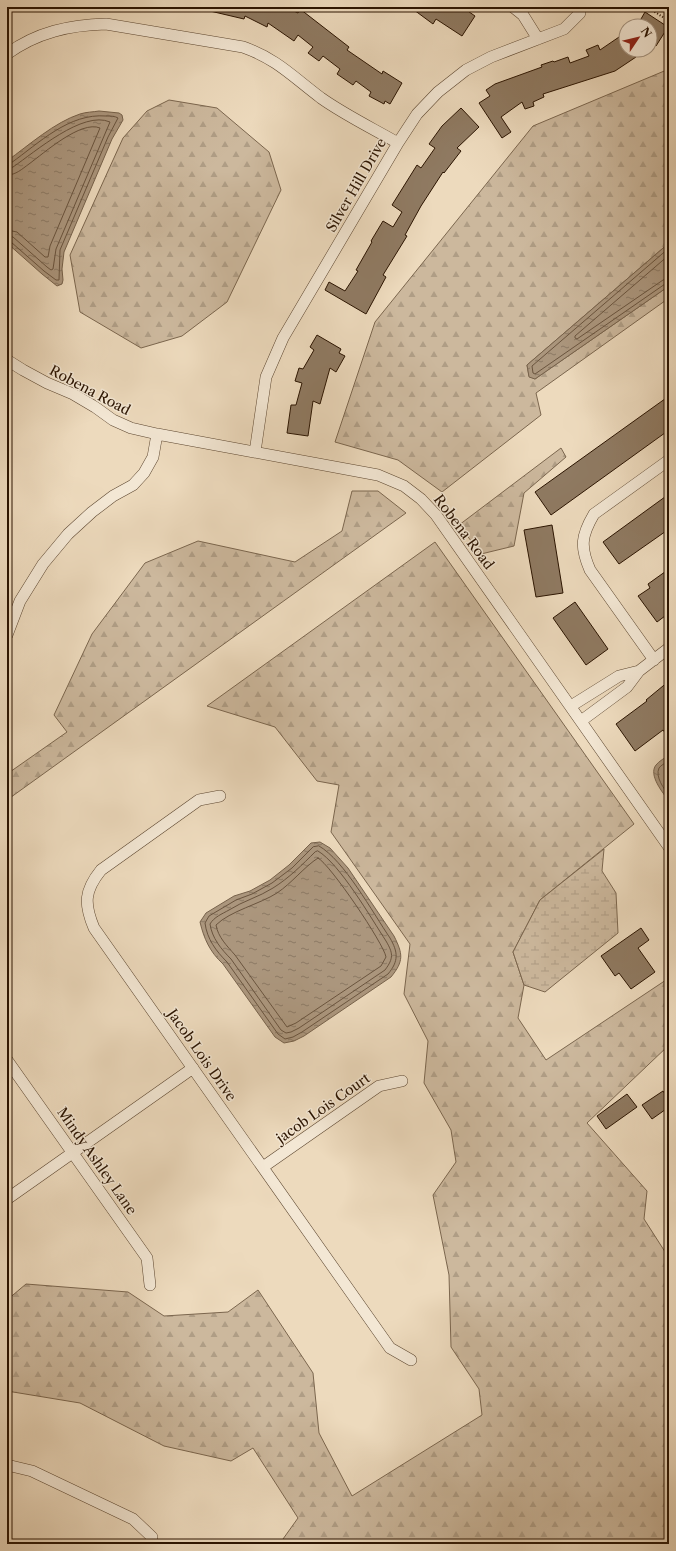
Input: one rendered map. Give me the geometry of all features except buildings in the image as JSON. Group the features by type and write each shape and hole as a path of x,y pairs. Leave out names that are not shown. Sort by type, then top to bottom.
{"street":[{"path":"513,7 523,15 538,39"},
{"name":"Silver Hill Drive","path":"255,452 266,377 283,338 398,143 417,114 438,92 466,70 491,57 564,28 580,13"},
{"path":"7,54 37,36 60,28 85,24 106,24 243,47 261,53 277,63 332,105 398,143"},
{"name":"Robena Road","path":"7,360 35,377 73,394 95,407 112,420 130,428 378,475 404,486 421,499 436,515 669,847"},
{"path":"7,635 20,601 43,564 68,534 92,512 113,496 133,485 144,474 153,457 157,434"},
{"path":"654,660 590,570 584,555 583,540 586,527 594,514 669,460"},
{"path":"581,721 626,687 639,671 669,648"},
{"path":"570,706 619,676 639,671"},
{"name":"Jacob Lois Drive","path":"220,796 199,800 101,870 92,880 87,896 88,912 94,928 390,1348 411,1360"},
{"name":"Mindy Ashley Lane","path":"7,1060 147,1258 150,1285"},
{"path":"7,1199 193,1068"},
{"name":"jacob Lois Court","path":"263,1167 379,1086 402,1081"},
{"path":"7,1465 32,1471 133,1519 152,1537"}],"path":[{"path":"647,7 669,21"}],"green space":[{"path":"669,69 669,243 527,365 529,376 535,379 669,286 669,298 536,393 541,415 442,492 398,460 335,442 375,322 533,126"},
{"path":"169,100 217,108 269,152 281,190 227,302 182,336 141,348 80,312 70,255 123,138 147,111"},
{"path":"561,448 566,457 524,493 514,546 481,554 459,525"},
{"path":"352,491 378,491 406,513 7,800 7,774 67,732 54,715 92,634 145,563 198,541 295,562 342,531"},
{"path":"435,542 634,824 540,900 513,952 524,985 518,1018 546,1060 669,978 669,1045 587,1123 647,1191 644,1219 669,1258 669,1544 286,1544 283,1539 298,1518 253,1448 231,1461 164,1446 80,1403 7,1391 7,1300 26,1284 128,1292 164,1316 228,1312 258,1290 313,1373 319,1433 352,1496 482,1415 479,1389 451,1347 449,1275 433,1195 456,1162 451,1130 424,1083 428,1041 404,994 410,944 331,832 339,785 317,781 275,727 207,706"},
{"path":"604,849 602,871 616,893 618,933 545,992 524,985 513,952 540,900"}],"water":[{"path":"99,111 119,113 122,115 123,120 112,139 64,252 62,269 63,280 62,284 57,286 7,243 7,161 42,134 61,122 80,114"},
{"path":"669,243 669,286 535,379 529,377 527,365"},
{"path":"669,755 669,801 657,784 654,769 660,761"},
{"path":"320,842 330,848 348,868 394,936 401,957 398,966 391,977 304,1036 294,1041 284,1043 275,1037 223,964 211,950 203,934 200,922 206,913 234,896 250,891 270,880 289,865 311,843"}]}
